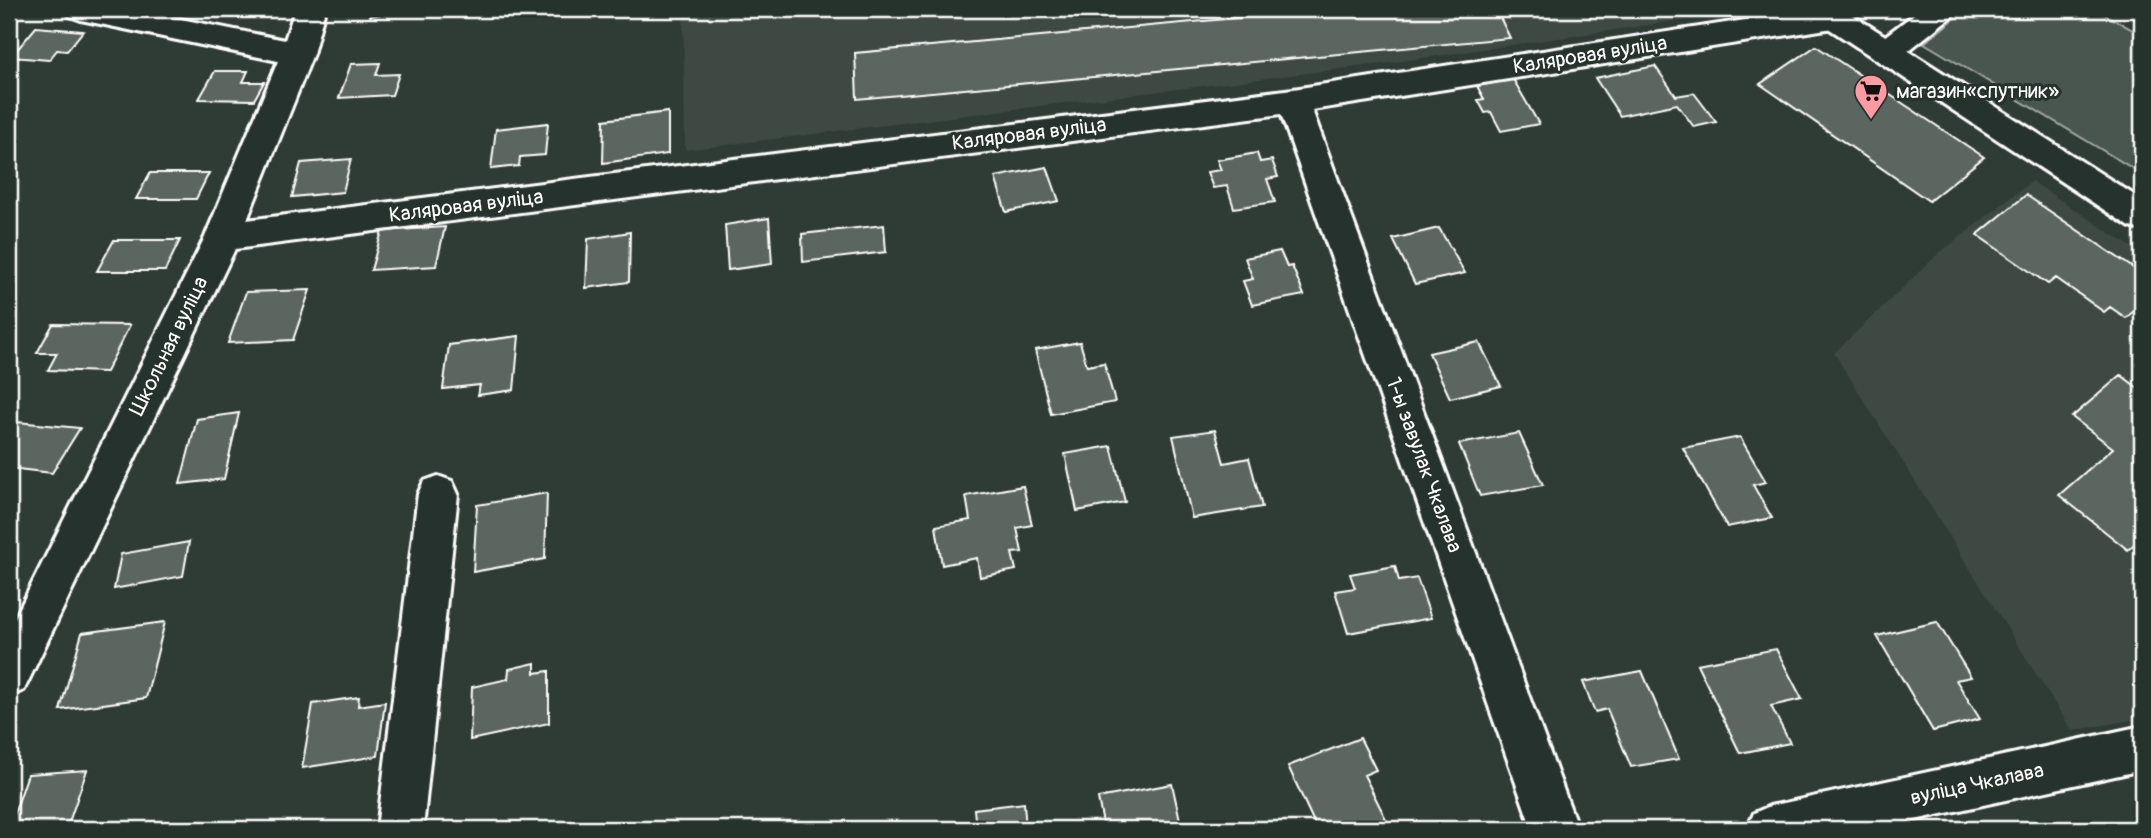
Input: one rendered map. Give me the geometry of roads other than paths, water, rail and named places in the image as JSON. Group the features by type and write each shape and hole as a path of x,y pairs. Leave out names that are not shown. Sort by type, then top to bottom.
{"street":[{"path":"81,9 297,54"},
{"name":"Школьная вуліца","path":"9,675 223,237 297,54 310,9"},
{"path":"1887,51 1941,9"},
{"path":"1827,13 2142,217"},
{"name":"Каляровая вуліца","path":"223,237 1293,101 1827,13"},
{"name":"1-ы завулак Чкалава","path":"1293,101 1555,829"},
{"path":"400,829 438,494"},
{"name":"вуліца Чкалава","path":"1770,829 2142,748"}],"place":[{"name":"магазин«спутник»","path":"1871,121"}]}
